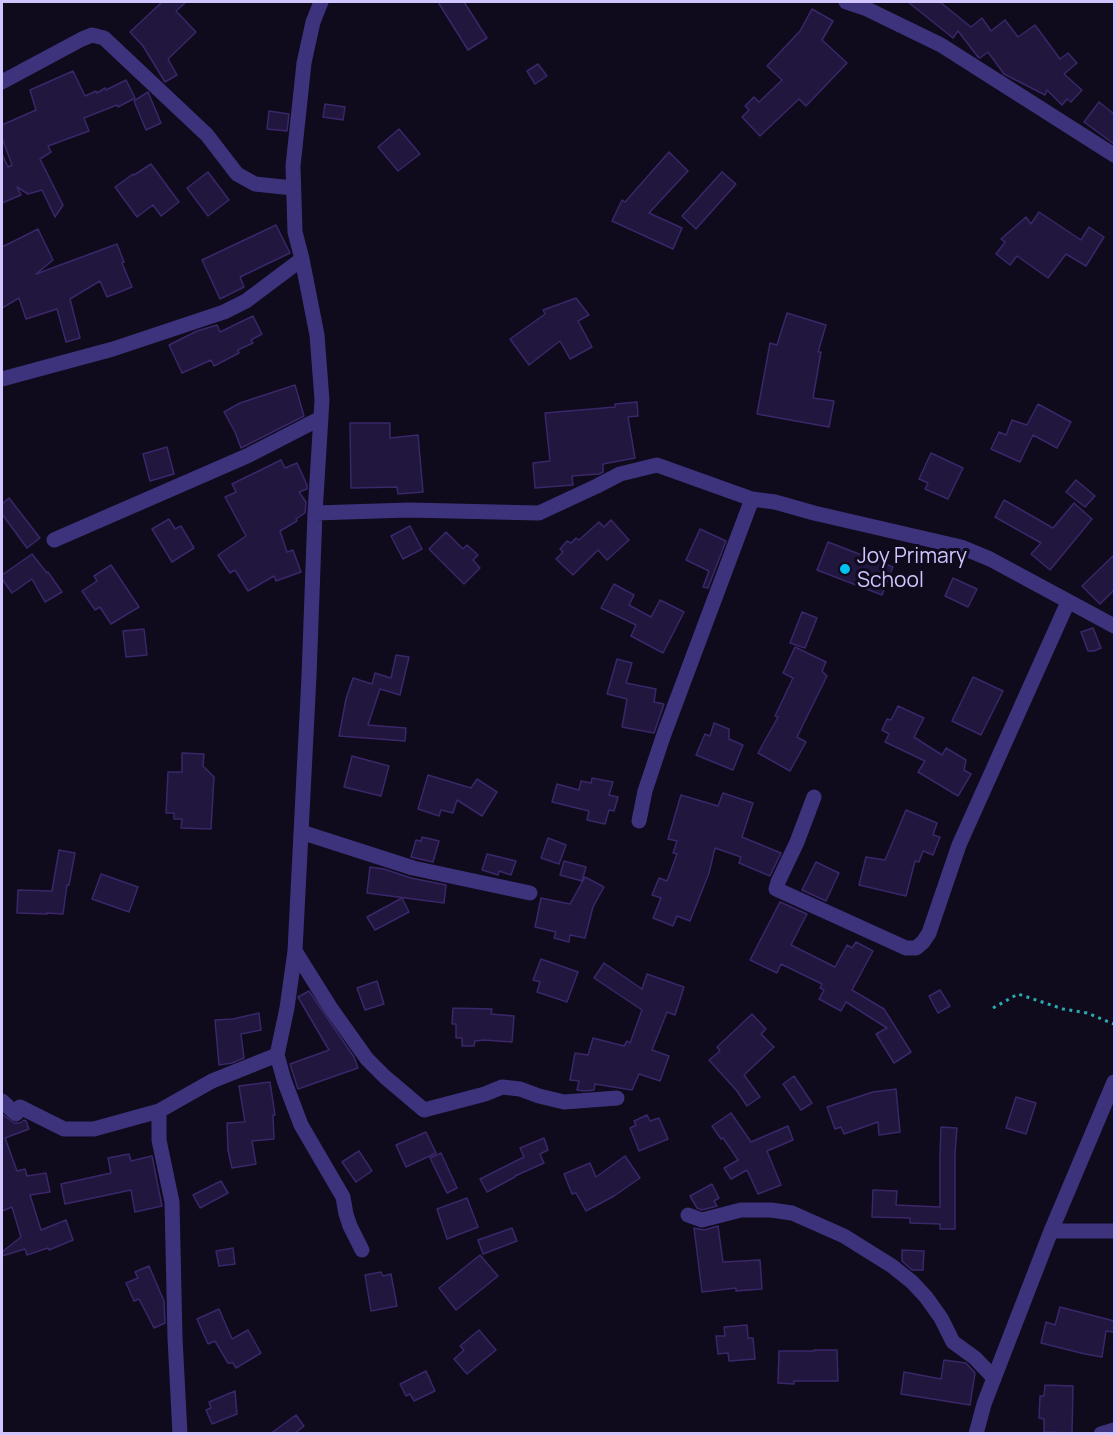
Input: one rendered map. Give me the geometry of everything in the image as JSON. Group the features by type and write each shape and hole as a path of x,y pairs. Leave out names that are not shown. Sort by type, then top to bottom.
{"street":[{"path":"321,2 313,22 304,63 293,166 295,232 317,335 322,400 295,951 278,1055 284,1080 301,1125 343,1197 350,1226 362,1250"},
{"path":"846,2 867,9 941,45 1114,156"},
{"path":"2,82 82,39 92,36 104,38 207,135 237,174 255,184 293,188"},
{"path":"2,379 113,348 224,312 246,301 302,259"},
{"path":"54,540 247,456 321,418"},
{"path":"315,513 409,510 539,513 620,474 657,465 752,499 775,502 961,548 990,559 1114,626"},
{"path":"639,821 645,791 664,734 752,499"},
{"path":"814,796 776,889 906,948 916,948 928,933 959,845 1068,602"},
{"path":"301,832 413,868 530,893"},
{"path":"295,951 330,1007 367,1059 424,1110 502,1088 520,1089 564,1102 617,1098"},
{"path":"2,1101 16,1114 20,1107 64,1129 94,1129 159,1111 212,1081 278,1055"},
{"path":"976,1434 984,1404 1051,1231 1114,1082"},
{"path":"159,1111 159,1140 172,1202 180,1434"},
{"path":"688,1215 702,1220 741,1210 771,1210 792,1213 844,1236 892,1266 912,1282 941,1318 953,1342 975,1358 994,1378"},
{"path":"1051,1231 1114,1231"},
{"path":"1101,1434 1114,1430"}],"path":[{"path":"993,1008 1018,994 1063,1009 1087,1013 1114,1024"}],"building":[{"path":"162,2 186,2 176,11 196,32 168,59 177,75 165,82 143,46 130,32"},
{"path":"438,2 464,2 487,38 468,50"},
{"path":"908,2 940,2 971,27 982,18 991,31 1005,20 1018,37 1035,25 1060,59 1068,53 1077,63 1064,74 1082,90 1071,102 1067,99 1062,105 1047,90 1045,95 1004,74 988,52 978,57 958,31 953,38"},
{"path":"812,9 833,21 822,40 847,63 806,106 799,99 760,136 742,117 749,110 745,106 754,97 759,102 782,80 767,66 800,31"},
{"path":"538,64 547,76 535,84 527,71"},
{"path":"73,71 85,96 105,88 106,90 126,80 135,98 118,107 117,105 84,118 89,131 48,146 51,152 40,159 63,205 55,217 42,190 28,194 17,187 21,195 2,203 2,154 8,167 12,165 2,138 2,125 36,110 30,90"},
{"path":"148,92 161,123 146,130 134,101"},
{"path":"1099,102 1114,114 1114,144 1084,122"},
{"path":"325,104 345,107 343,120 323,117"},
{"path":"269,111 289,114 287,131 267,129"},
{"path":"399,129 420,154 398,171 378,147"},
{"path":"669,152 688,171 649,213 682,228 673,249 612,221 622,200 625,202"},
{"path":"151,164 179,202 161,216 153,205 137,217 115,187"},
{"path":"208,172 229,200 208,216 187,188"},
{"path":"722,172 736,184 696,229 682,216"},
{"path":"1039,212 1081,240 1089,227 1104,237 1086,266 1066,254 1048,278 1017,256 1010,265 996,254 1005,242 1001,239 1026,217 1031,224"},
{"path":"276,225 290,253 240,277 244,287 220,299 202,260"},
{"path":"38,229 53,260 36,274 117,244 124,262 122,263 132,287 107,297 100,281 70,299 80,338 66,342 57,309 26,319 19,298 2,308 2,247"},
{"path":"576,298 589,315 578,321 592,347 570,359 560,341 529,365 510,339 545,314 543,310"},
{"path":"787,313 826,325 818,352 821,352 813,398 834,401 829,427 757,414 770,343 777,345"},
{"path":"253,316 262,334 251,340 253,343 214,366 211,360 182,373 169,345 197,331 217,325 220,332"},
{"path":"295,385 304,416 241,448 224,412 240,403"},
{"path":"637,402 638,416 628,417 635,458 603,464 603,472 599,474 572,476 573,485 535,488 533,463 550,461 545,413 615,407 615,404"},
{"path":"1038,404 1071,422 1057,448 1033,435 1020,462 991,449 999,432 1006,435 1012,420 1027,425"},
{"path":"350,423 390,423 390,438 418,435 423,492 398,494 397,487 351,488"},
{"path":"167,447 174,474 150,481 143,454"},
{"path":"931,453 963,468 948,499 925,489 928,483 919,479"},
{"path":"281,460 285,468 297,463 307,485 307,489 299,492 306,502 305,513 296,519 297,521 280,531 287,552 293,550 301,572 276,581 274,576 248,591 235,570 230,573 218,555 246,536 225,497 236,492 232,484"},
{"path":"1076,480 1095,496 1085,507 1066,492"},
{"path":"9,498 40,538 27,548 2,514 2,504"},
{"path":"1004,500 1053,528 1074,503 1092,519 1050,570 1031,554 1041,543 995,517"},
{"path":"169,519 175,529 181,526 194,548 172,562 152,529"},
{"path":"611,520 629,540 607,560 598,550 573,575 556,559 563,552 560,549 567,541 571,543 576,538 579,540 599,522 604,527"},
{"path":"410,526 422,549 403,559 391,536"},
{"path":"700,529 726,541 708,588 703,587 709,571 686,560"},
{"path":"446,532 463,549 467,545 478,555 473,560 480,568 464,584 429,549"},
{"path":"828,542 893,567 882,595 817,570"},
{"path":"32,554 62,592 45,602 32,579 12,593 2,579 2,575"},
{"path":"1114,555 1114,590 1100,604 1082,586"},
{"path":"111,565 139,607 111,624 100,607 95,610 82,591 97,581 94,576"},
{"path":"953,578 977,589 968,607 945,596"},
{"path":"614,584 634,595 629,605 651,617 660,600 684,612 663,653 631,636 636,625 601,608"},
{"path":"802,612 817,618 805,648 790,643"},
{"path":"1093,628 1101,648 1088,651 1081,632"},
{"path":"144,629 147,655 126,657 123,631"},
{"path":"795,647 826,662 822,671 827,676 797,737 806,742 790,771 758,753 778,717 775,716 793,678 783,673"},
{"path":"396,655 409,657 400,695 380,689 368,725 406,728 405,741 339,736 346,699 353,678 372,684 375,673 391,678"},
{"path":"617,659 632,663 626,683 656,689 654,702 664,704 654,733 622,727 627,699 607,694"},
{"path":"973,677 1003,691 981,735 952,721"},
{"path":"898,706 924,718 914,737 942,755 946,748 966,760 964,770 971,774 958,796 918,772 925,761 885,742 889,734 882,730 887,719 891,720"},
{"path":"714,723 729,729 729,739 743,745 733,770 696,755 705,734 710,736"},
{"path":"182,753 204,754 203,766 214,777 211,829 181,828 182,819 174,819 174,813 166,813 168,772 182,772"},
{"path":"352,756 389,766 381,796 344,787"},
{"path":"428,775 471,788 477,779 497,792 482,816 457,800 453,813 441,810 439,816 418,809"},
{"path":"592,778 613,782 609,795 618,797 614,811 609,810 605,824 587,820 589,811 552,802 557,784 579,790 581,781 591,783"},
{"path":"723,793 753,803 742,837 781,853 770,876 739,863 741,857 715,848 709,873 690,921 677,916 673,926 653,918 661,898 652,895 659,878 667,881 677,854 673,853 677,841 668,839 681,795 718,806"},
{"path":"906,810 937,823 933,835 940,837 933,855 923,851 919,862 915,861 906,896 859,885 866,857 885,860"},
{"path":"422,837 439,841 433,862 411,857 416,840 421,841"},
{"path":"548,838 566,845 559,864 541,858"},
{"path":"59,850 75,853 63,914 17,913 18,890 52,891"},
{"path":"487,854 516,861 511,875 499,871 498,875 482,870"},
{"path":"564,861 586,867 582,881 560,875"},
{"path":"816,862 839,873 826,901 802,890"},
{"path":"370,867 446,885 444,903 367,893"},
{"path":"101,874 138,887 129,912 92,899"},
{"path":"585,877 604,887 593,907 585,938 570,935 569,942 554,938 556,932 535,927 541,898 570,904"},
{"path":"402,898 409,912 375,930 367,917"},
{"path":"780,902 807,914 791,945 835,967 847,945 852,948 856,942 873,951 852,990 884,1009 911,1052 894,1063 876,1034 887,1028 846,1002 841,1011 819,999 824,990 820,988 822,984 781,964 777,973 750,960"},
{"path":"541,959 578,972 567,1002 537,992 540,982 533,980"},
{"path":"604,963 642,989 647,974 684,987 675,1015 667,1012 652,1050 669,1056 660,1081 639,1074 632,1090 595,1084 594,1090 584,1091 577,1090 579,1081 570,1080 575,1053 588,1055 593,1038 624,1046 627,1041 630,1043 642,1010 594,978"},
{"path":"377,981 384,1004 365,1010 357,988"},
{"path":"940,990 950,1006 938,1013 929,996"},
{"path":"309,991 354,1057 358,1068 298,1089 290,1064 329,1050 298,997"},
{"path":"453,1008 492,1009 491,1014 514,1016 512,1042 484,1040 475,1041 474,1046 462,1046 462,1038 456,1038 456,1024 452,1024"},
{"path":"259,1013 261,1030 241,1034 244,1058 219,1065 215,1020 233,1019"},
{"path":"752,1014 766,1029 761,1034 774,1047 744,1075 760,1097 747,1106 737,1091 709,1060 720,1051 717,1047"},
{"path":"794,1076 812,1103 801,1110 783,1084"},
{"path":"270,1082 275,1115 273,1115 274,1139 252,1141 256,1164 232,1168 228,1150 227,1123 245,1122 239,1086"},
{"path":"896,1089 900,1132 879,1135 878,1122 844,1134 841,1127 835,1129 827,1107 873,1092"},
{"path":"1016,1097 1036,1103 1026,1134 1006,1128"},
{"path":"731,1113 751,1142 788,1126 793,1140 767,1151 781,1185 758,1194 747,1170 731,1179 724,1168 738,1160 712,1126"},
{"path":"2,1114 14,1123 26,1121 29,1129 5,1138 17,1171 25,1169 27,1176 46,1173 50,1192 30,1195 41,1230 66,1220 73,1240 49,1250 48,1248 27,1255 25,1249 2,1256 2,1252 21,1237 12,1207 2,1211"},
{"path":"647,1115 650,1121 659,1118 668,1139 639,1151 630,1128 636,1125 634,1121"},
{"path":"941,1127 957,1128 955,1229 940,1229 940,1224 910,1223 910,1218 872,1217 873,1190 897,1191 896,1205 940,1207"},
{"path":"426,1132 436,1153 406,1167 396,1145"},
{"path":"544,1138 548,1150 540,1154 544,1163 487,1192 480,1179 524,1157 520,1148"},
{"path":"359,1151 372,1171 356,1182 342,1162"},
{"path":"441,1153 457,1188 447,1193 430,1158"},
{"path":"129,1154 131,1161 152,1156 162,1206 135,1212 131,1190 65,1204 61,1184 111,1173 108,1158"},
{"path":"625,1156 640,1178 614,1196 586,1211 576,1193 572,1194 564,1174 590,1163 596,1177"},
{"path":"221,1181 228,1193 200,1208 193,1195"},
{"path":"712,1184 719,1198 714,1201 717,1206 702,1210 697,1208 690,1196"},
{"path":"467,1198 478,1227 447,1239 437,1209"},
{"path":"718,1226 723,1262 760,1260 762,1289 736,1291 736,1288 702,1292 694,1228 704,1230"},
{"path":"512,1228 517,1241 483,1254 478,1240"},
{"path":"233,1248 235,1264 219,1266 216,1251"},
{"path":"902,1250 924,1251 923,1270 912,1270 902,1261"},
{"path":"480,1255 498,1276 456,1310 439,1288"},
{"path":"149,1266 164,1301 165,1323 154,1328 139,1299 134,1301 126,1283 138,1278 135,1272"},
{"path":"381,1272 383,1276 391,1274 397,1306 371,1311 365,1275"},
{"path":"1060,1307 1114,1321 1114,1332 1106,1331 1102,1357 1041,1343 1046,1322 1055,1325"},
{"path":"219,1309 232,1339 248,1330 261,1353 236,1368 233,1363 228,1363 215,1341 208,1344 197,1319"},
{"path":"747,1325 748,1338 753,1338 755,1359 729,1361 728,1353 718,1354 716,1336 725,1336 724,1327"},
{"path":"479,1330 496,1350 467,1374 454,1359 464,1350 460,1346"},
{"path":"837,1350 838,1381 778,1383 779,1351"},
{"path":"944,1360 966,1363 975,1373 970,1405 901,1394 904,1372 941,1379"},
{"path":"426,1371 435,1391 414,1401 410,1394 406,1396 400,1384"},
{"path":"1045,1385 1073,1386 1072,1433 1044,1432 1044,1419 1039,1418 1040,1396 1044,1396"},
{"path":"235,1391 237,1414 212,1424 206,1410 211,1408 209,1402"},
{"path":"296,1415 304,1426 294,1434 270,1434"}],"place":[{"name":"Joy Primary School","path":"845,569"}]}
